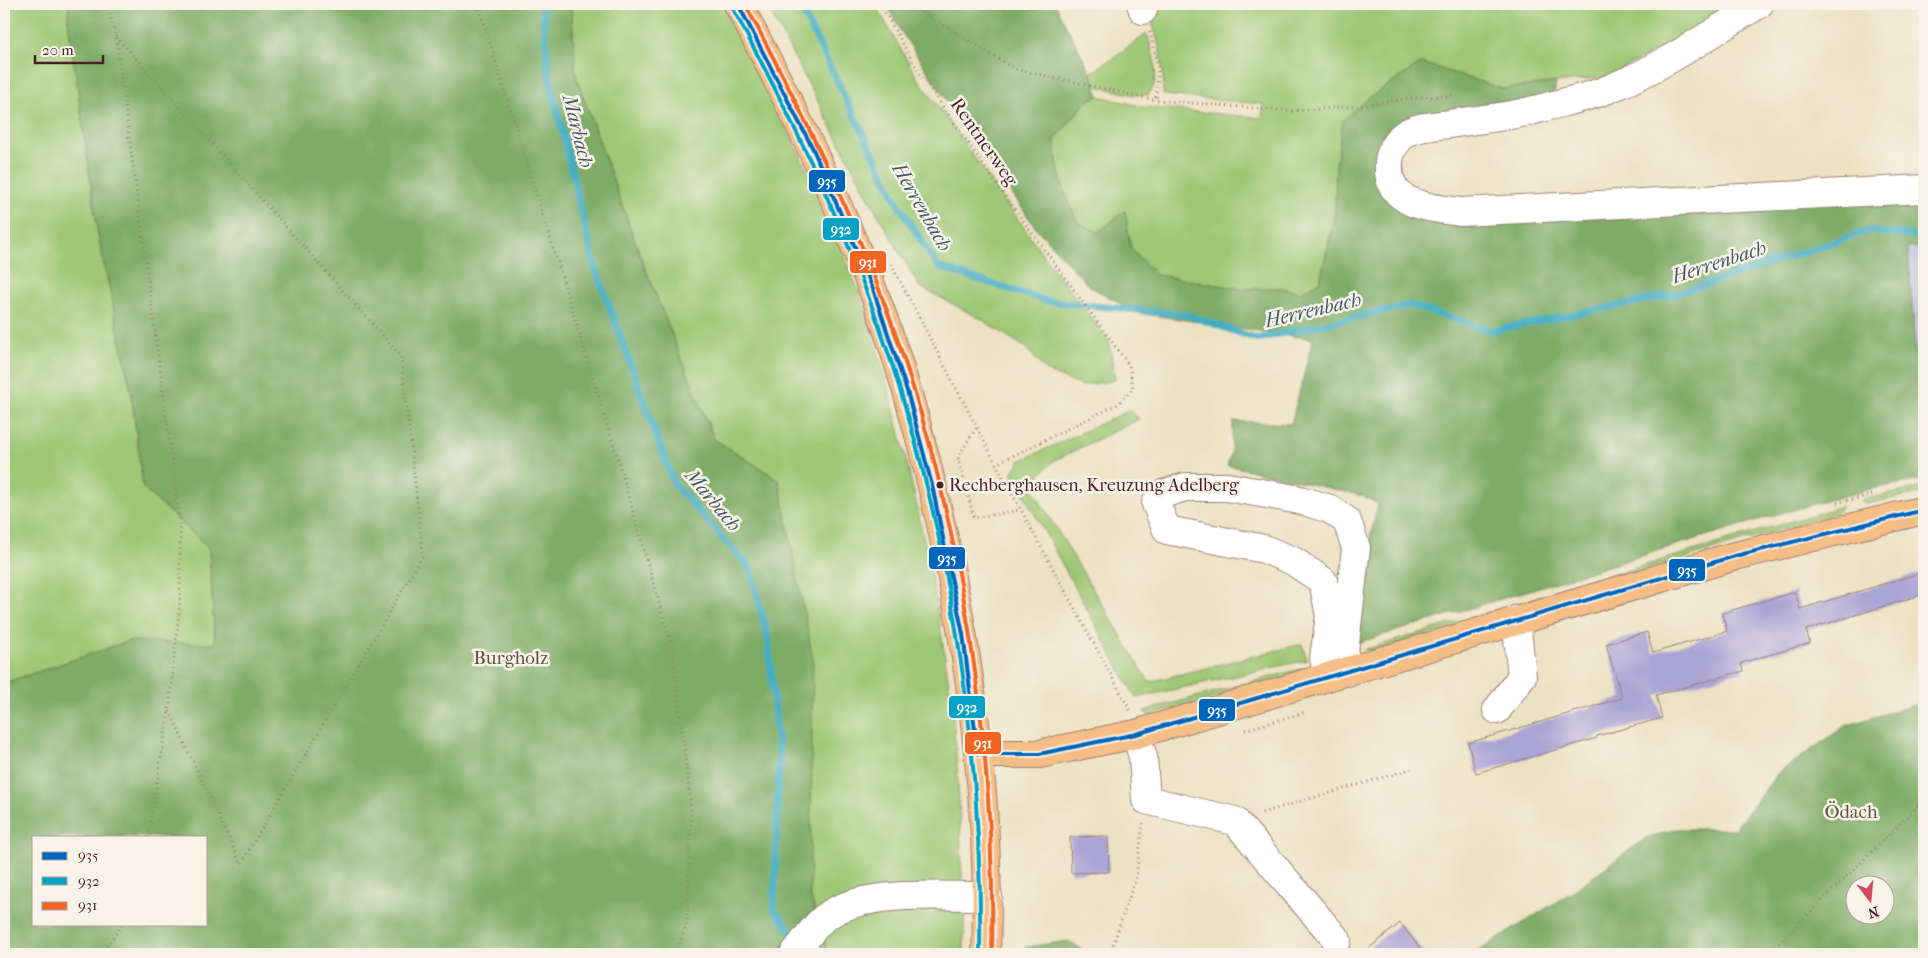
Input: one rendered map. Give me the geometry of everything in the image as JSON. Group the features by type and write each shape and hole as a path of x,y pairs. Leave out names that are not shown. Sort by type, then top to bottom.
{"main road":[{"path":"738,4 813,149 873,289 907,391 932,485 963,634 978,754 988,896 986,954"},
{"path":"978,754 1039,754 1133,722 1338,674 1735,556 1924,510"}],"street":[{"path":"1759,4 1665,60 1611,88 1535,110 1427,127 1404,135 1397,142 1389,158 1388,172 1392,184 1398,194 1414,204 1460,212 1924,188"},
{"path":"1185,487 1227,487 1300,500 1330,509 1347,521 1356,548 1344,652 1338,674 1324,658 1330,616 1323,581 1293,561 1264,548 1167,530 1156,504 1163,494 1185,487"},
{"path":"1497,710 1522,676 1516,620"},
{"path":"1133,722 1143,757 1146,800 1235,821 1337,940"},
{"path":"794,954 824,919 846,905 871,898 988,896"}],"path":[{"path":"107,4 116,36 180,521 180,602 169,710 148,836"},
{"path":"478,4 614,446 673,651 691,808 687,922 676,954"},
{"name":"Rentnerweg","path":"880,4 918,72 1000,189 1130,365 1132,388 1118,404 996,464 1021,510"},
{"path":"909,4 1015,69 1156,100 1291,111 1357,106 1420,97 1460,96"},
{"path":"1142,7 1155,49 1158,69 1156,100"},
{"path":"116,36 401,356 424,555 241,864 169,710"},
{"path":"976,428 958,457 974,518 1021,510 1133,722"},
{"path":"1235,821 1411,769"},
{"path":"1111,954 1136,876 1146,800"},
{"path":"1768,954 1924,800"},
{"path":"101,954 122,926"}],"shaded area":[{"path":"1907,247 1924,248 1924,446 1922,446"}],"green space":[{"path":"4,4 69,4 68,19 98,234 131,391 143,487 209,548 215,645 129,641 8,682 4,687"},
{"name":"Burgholz","path":"69,4 571,4 576,76 639,253 714,439 779,480 813,659 810,895 828,954 4,954 4,687 7,682 129,641 215,644 209,548 143,488 131,391 98,234 68,19"},
{"path":"571,4 722,4 811,178 843,250 871,327 894,410 925,544 942,637 951,700 959,812 962,880 954,889 818,919 810,895 779,480 714,439 639,253 576,76"},
{"path":"766,4 875,4 915,74 1049,263 1109,341 1115,380 1081,386 1046,371 1026,348 981,319 919,286 877,213"},
{"path":"886,4 1055,4 1091,73 1099,96 1087,101 1055,140 1059,173 1068,202 1078,223 1098,232 1125,211 1131,249 1157,275 1242,289 1282,288 1301,292 1320,281 1335,214 1336,164 1343,120 1371,96 1422,63 1503,89 1556,82 1554,96 1392,142 1412,208 1924,197 1924,248 1908,247 1924,479 1871,489 1781,513 1357,643 1356,597 1378,504 1363,496 1227,465 1231,453 1233,421 1291,424 1313,339 1138,313 1089,286 1036,228 959,119 900,30"},
{"path":"1146,4 1740,4 1607,77 1503,89 1422,63 1336,164 1335,214 1320,281 1301,292 1282,288 1242,289 1157,275 1131,249 1125,211 1098,232 1078,223 1068,202 1062,182 1057,163 1055,140 1087,101 1099,96 1143,107 1262,118 1263,104 1163,95 1163,71 1159,49"},
{"path":"1147,34 1156,73 1155,81 1148,95 1135,95 1096,86 1091,73"},
{"path":"1130,410 1139,419 1053,461 1030,485 1149,682 1302,644 1307,660 1136,698 1012,473 1020,461"},
{"path":"1924,487 1924,492 1866,504 1861,500"},
{"path":"1842,506 1836,513 1377,651 1364,650"},
{"path":"1304,668 1291,677 1148,716 1144,711"},
{"name":"Ödach","path":"1924,702 1924,954 1474,954 1572,892 1646,838 1677,829 1735,829 1777,774 1845,726"},
{"path":"872,903 964,909 964,954 828,954 820,929"},
{"path":"1068,941 1090,954 1025,954 1026,947"}],"building":[{"path":"1920,573 1924,594 1806,630 1810,643 1741,663 1743,671 1656,695 1662,718 1476,773 1468,743 1622,698 1606,644 1647,632 1653,653 1727,631 1722,613 1795,592 1800,609"},
{"path":"1108,836 1109,872 1071,873 1070,837"},
{"path":"1400,923 1425,954 1362,954"}],"waterway":[{"name":"Marbach","path":"542,4 549,77 594,264 674,484 750,568 768,638 779,757 774,910 798,940"},
{"name":"Herrenbach","path":"799,4 898,204 938,267 1047,301 1188,315 1257,339 1410,305 1491,331 1676,294 1868,231 1924,237"}],"transit line":[{"name":"935","path":"738,4 813,149 873,289 907,391 932,485 963,634 978,754"},
{"name":"931","path":"745,4 823,157 858,236 889,316 914,391 936,469 954,549 969,630 980,712 988,794 992,875 992,954"},
{"name":"932","path":"732,7 773,84 811,162 863,282 903,399 924,476 942,554 957,634 968,714 975,794 980,954"},
{"name":"935","path":"978,754 1039,754 1136,734 1735,556 1924,510"}],"place":[{"name":"Rechberghausen, Kreuzung Adelberg","path":"940,485"}]}
